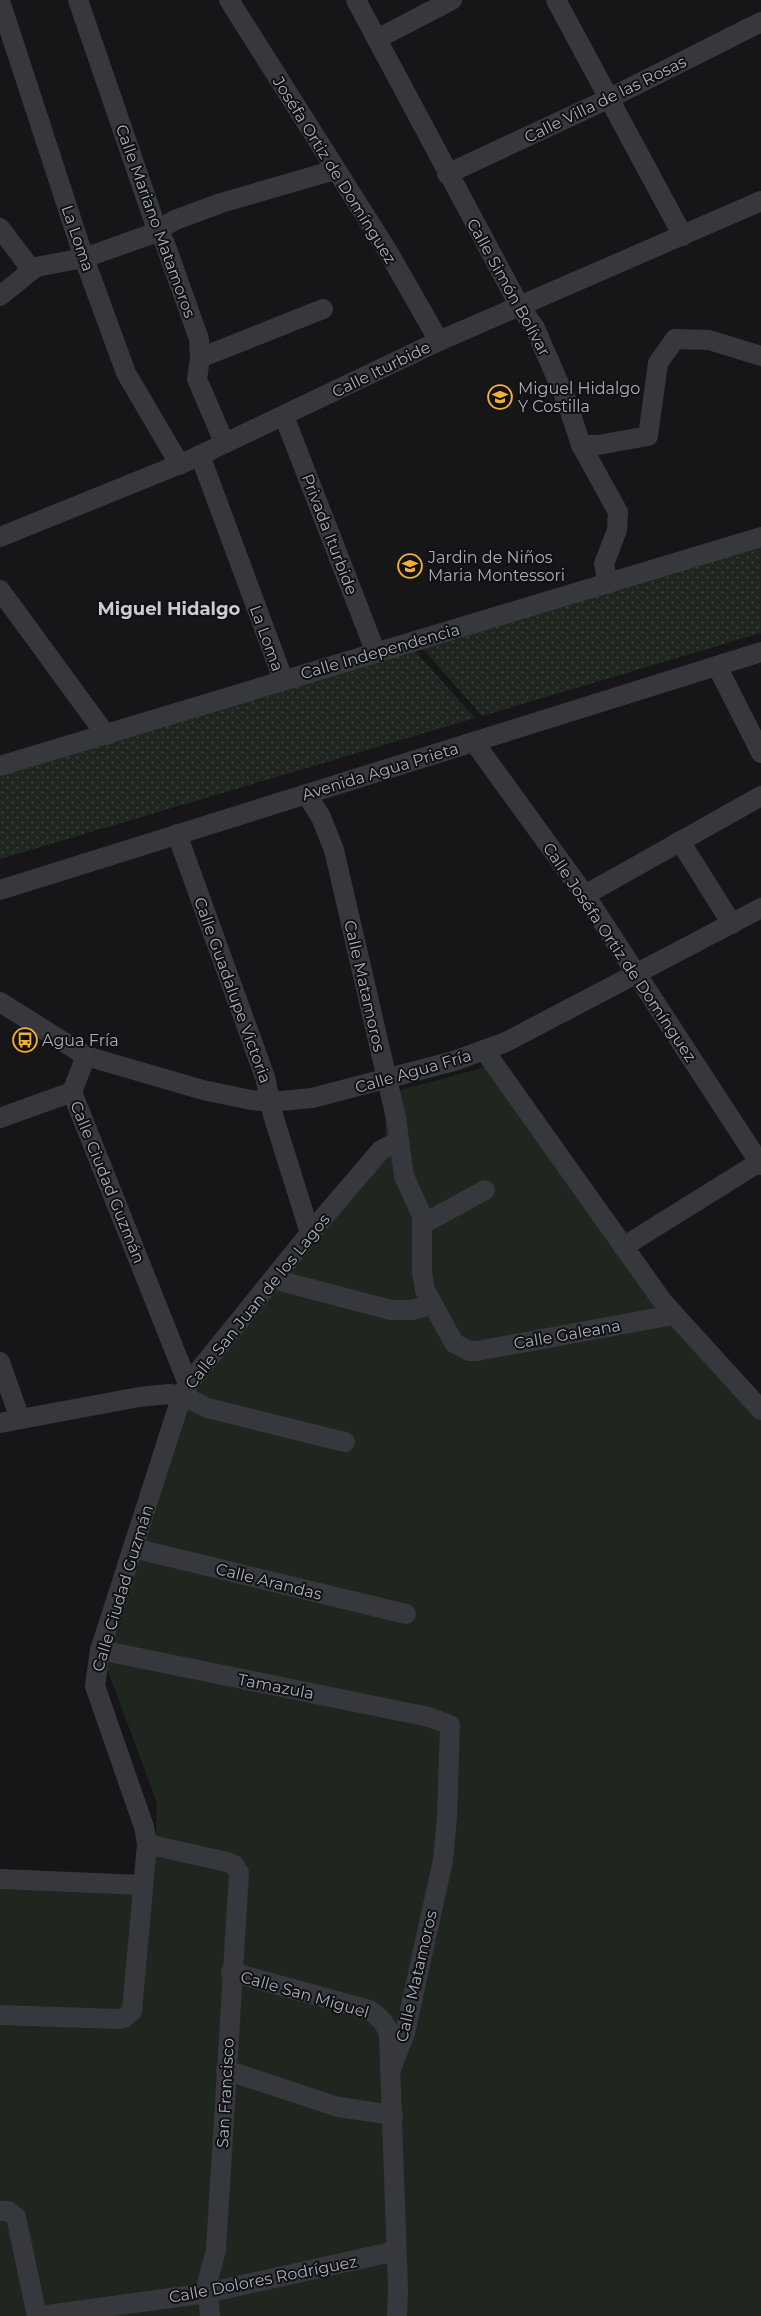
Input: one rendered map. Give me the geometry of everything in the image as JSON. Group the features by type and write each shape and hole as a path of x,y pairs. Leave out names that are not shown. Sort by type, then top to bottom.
{"street":[{"name":"Calle Mariano Matamoros","path":"78,0 158,230 199,338 200,358 197,378 224,442"},
{"name":"Joséfa Ortiz de Domínguez","path":"228,0 335,170 388,250 439,341"},
{"name":"Calle Simón Bolívar","path":"356,0 447,174 519,305 536,328 567,402 581,445 618,512 617,530 604,564 608,584"},
{"path":"377,39 452,0"},
{"path":"556,0 683,236"},
{"name":"La Loma","path":"0,1 84,258 131,384 180,464"},
{"name":"Calle Villa de las Rosas","path":"447,174 608,99 761,22"},
{"path":"0,296 31,269 84,258 158,230 175,220 221,202 335,170"},
{"name":"Calle Iturbide","path":"0,537 180,464 439,341 761,201"},
{"path":"0,228 31,269"},
{"path":"200,358 323,309"},
{"path":"581,445 598,445 648,436 658,363 674,339 709,340 761,356"},
{"name":"Privada Iturbide","path":"284,416 376,653"},
{"name":"La Loma","path":"200,455 283,679"},
{"name":"Calle Independencia","path":"0,766 106,735 283,679 376,653 761,537"},
{"path":"0,590 106,735"},
{"name":"Avenida Agua Prieta","path":"0,890 761,652"},
{"path":"717,666 761,752"},
{"name":"Calle Joséfa Ortiz de Domínguez","path":"474,742 585,895 760,1163"},
{"name":"Calle Matamoros","path":"306,794 324,824 334,850 386,1080 399,1141 404,1176 423,1224 423,1280 431,1305 449,1336 461,1348"},
{"path":"585,895 761,796"},
{"name":"Calle Guadalupe Victoria","path":"178,834 265,1077 270,1102 310,1233"},
{"path":"680,841 732,924"},
{"path":"484,1050 531,1030 761,908"},
{"name":"Calle Agua Fría","path":"0,1002 86,1056 203,1090 270,1102 312,1098 386,1080 484,1050 673,1315 761,1410"},
{"path":"0,1118 72,1092 86,1056"},
{"name":"Calle Ciudad Guzmán","path":"0,2015 119,2019 128,2015 132,2006 147,1844 144,1826 95,1686 100,1650 185,1390 72,1092"},
{"name":"Calle San Juan de los Lagos","path":"0,1423 185,1390 310,1233 380,1150 399,1141"},
{"path":"623,1247 760,1163"},
{"path":"423,1224 485,1190"},
{"path":"273,1279 392,1310 412,1310 431,1305"},
{"name":"Calle Galeana","path":"461,1348 477,1351 673,1315"},
{"path":"0,1362 20,1419"},
{"path":"185,1390 207,1408 346,1442"},
{"name":"Calle Arandas","path":"133,1548 406,1614"},
{"name":"Tamazula","path":"100,1650 429,1717 450,1725"},
{"name":"Calle Matamoros","path":"396,2316 398,2289 390,2072 405,2033 443,1860 448,1816 450,1725"},
{"name":"San Francisco","path":"147,1844 228,1862 237,1869 240,1879 231,1972 216,2250 208,2276 207,2293 210,2316"},
{"path":"0,1879 142,1885"},
{"name":"Calle San Miguel","path":"231,1972 369,2010 380,2016 389,2034 390,2072"},
{"path":"226,2070 338,2107 393,2115"},
{"path":"0,2211 12,2213 18,2222 38,2316"},
{"name":"Calle Dolores Rodríguez","path":"38,2316 207,2293 396,2251"}],"shaded area":[{"path":"761,547 761,633 482,716 423,649"},
{"path":"415,651 475,718 0,859 0,775"},
{"path":"489,1066 684,1323 761,1408 761,2316 0,2316 0,1878 154,1881 157,1803 105,1663 190,1384 385,1139 386,1094"}],"place":[{"name":"Miguel Hidalgo Y Costilla","path":"500,397"},
{"name":"Jardin de Niños Maria Montessori","path":"410,566"},
{"name":"Agua Fría","path":"25,1040"}],"district":[{"name":"Miguel Hidalgo","path":"169,609"}]}
